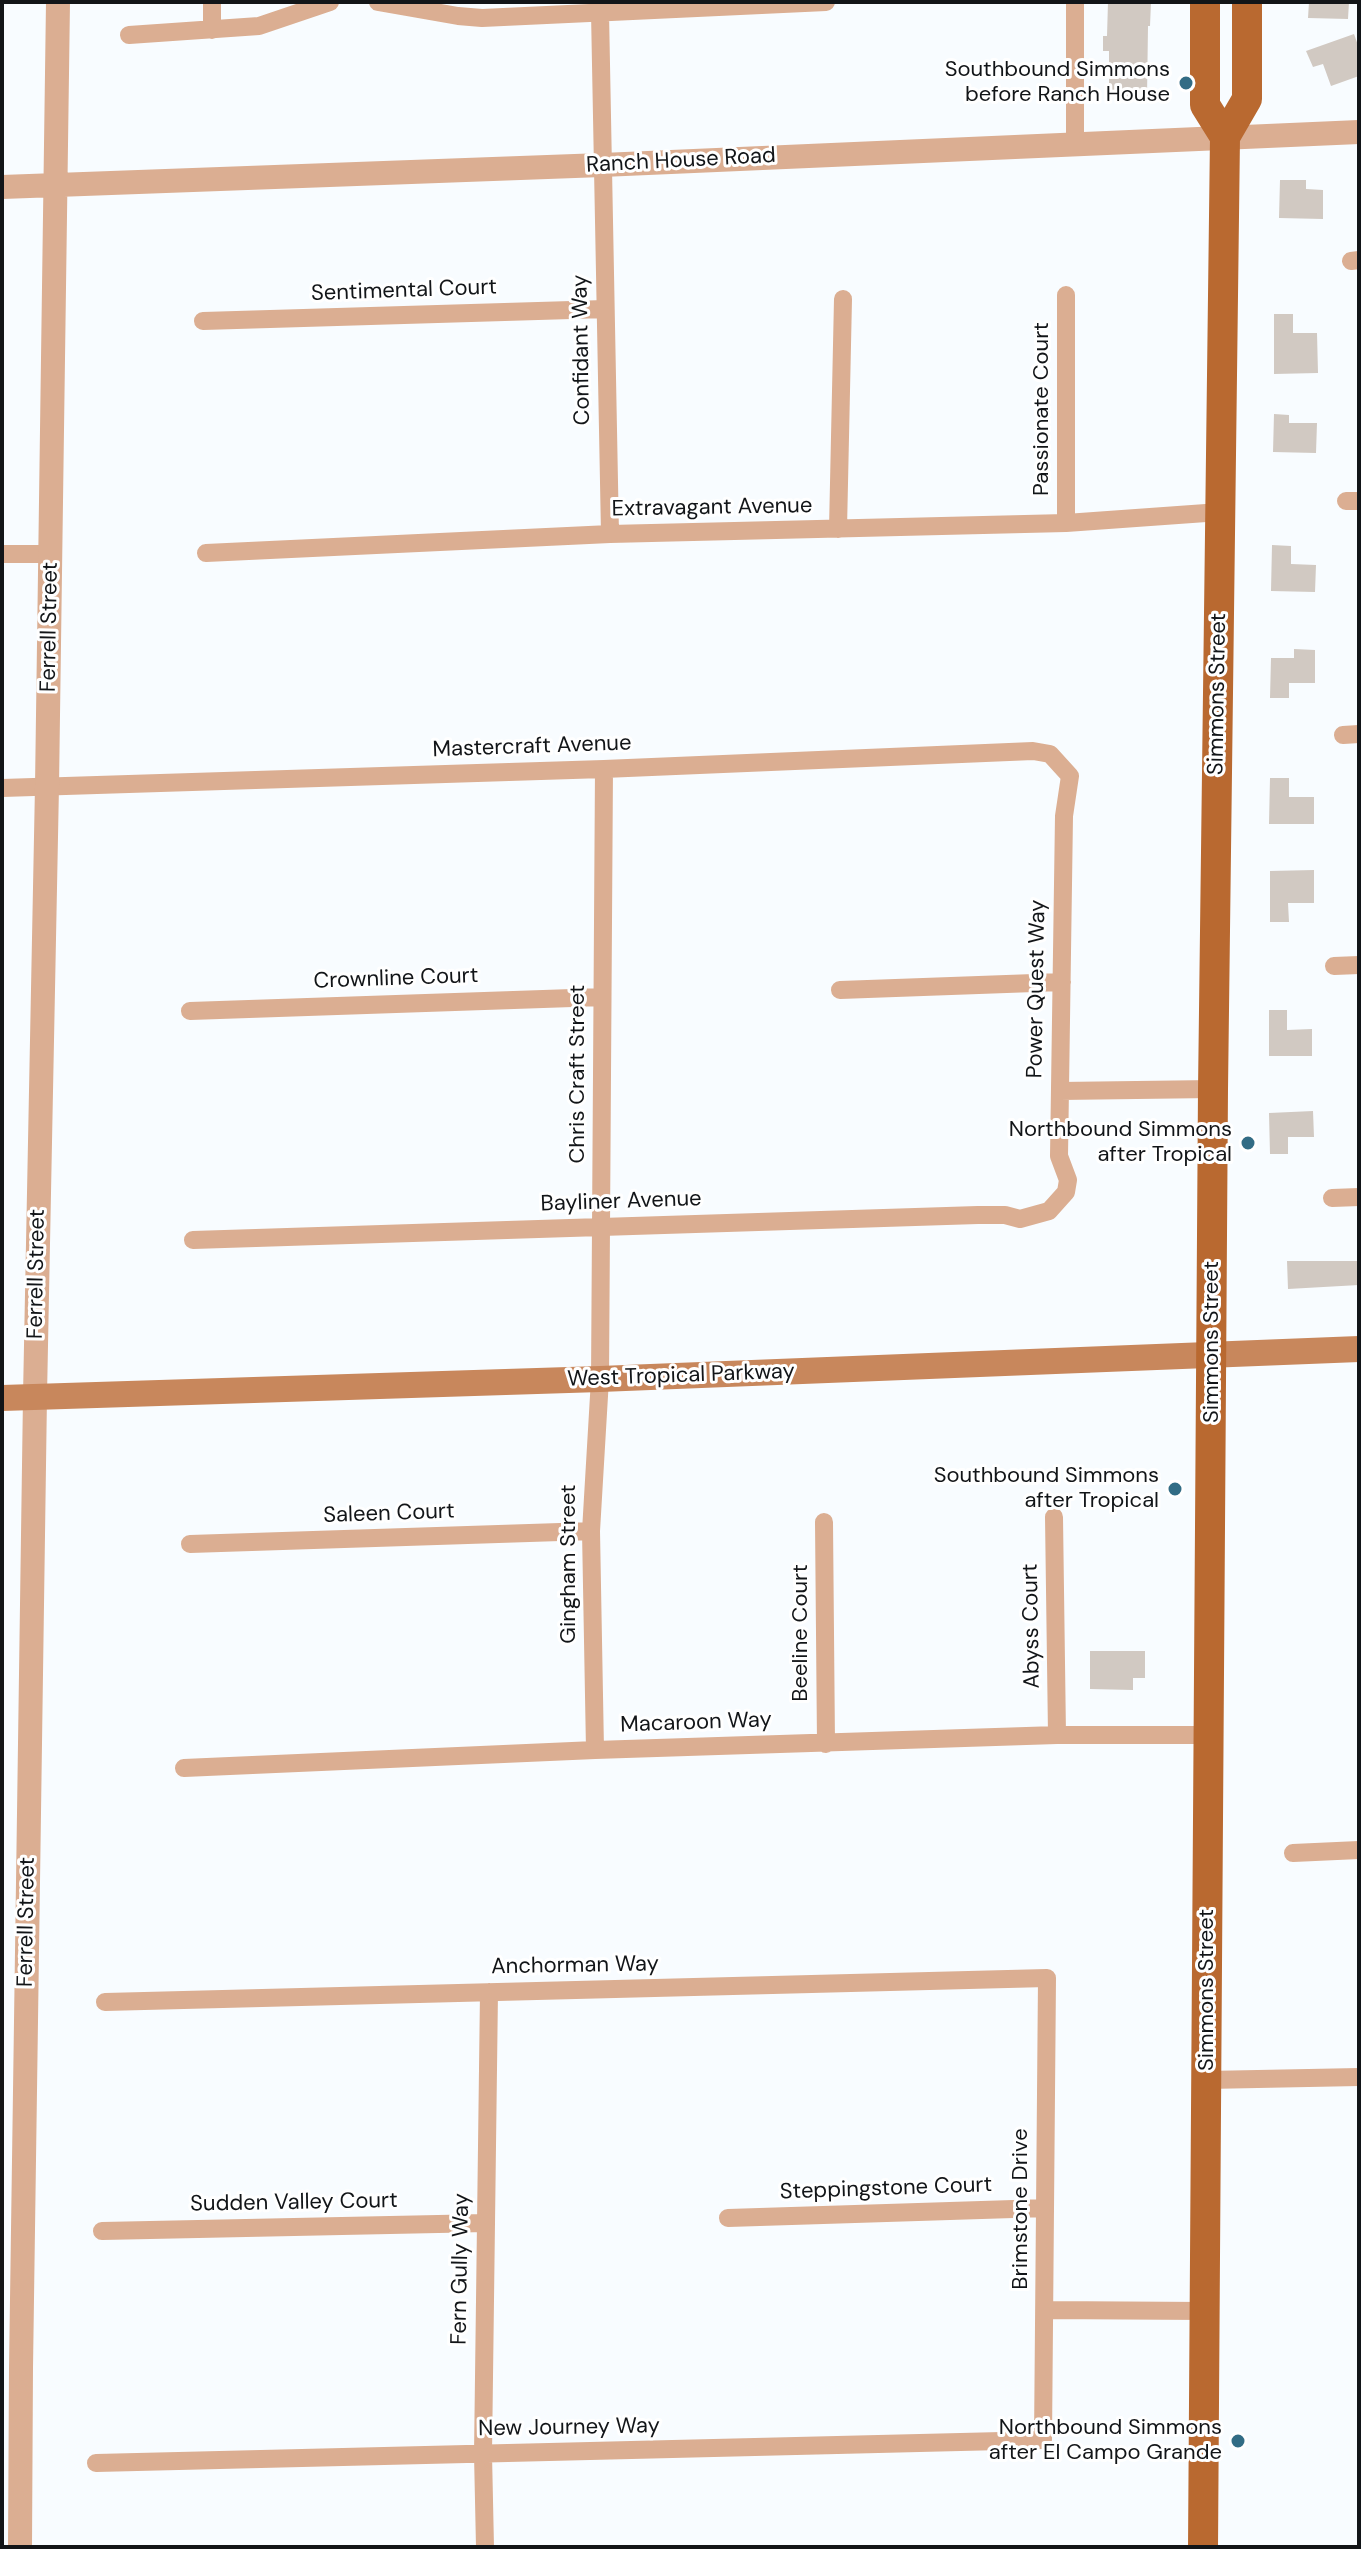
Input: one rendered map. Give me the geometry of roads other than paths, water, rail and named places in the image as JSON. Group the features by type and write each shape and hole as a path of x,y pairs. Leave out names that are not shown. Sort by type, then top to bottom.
{"main road":[{"path":"1205,2 1205,105 1225,137"},
{"name":"Simmons Street","path":"1203,2547 1213,1089 1225,137 1247,99 1247,2"},
{"name":"West Tropical Parkway","path":"2,1398 600,1379 1359,1349"}],"street":[{"name":"Ferrell Street","path":"20,2547 11,2368 35,1396 58,2"},
{"path":"212,2 212,30"},
{"path":"129,35 259,26 330,2"},
{"path":"378,2 437,7 482,18 826,2"},
{"path":"1075,2 1075,144"},
{"name":"Confidant Way","path":"600,12 610,534"},
{"name":"Ranch House Road","path":"2,187 1359,132"},
{"name":"Passionate Court","path":"1066,295 1066,523"},
{"path":"838,529 843,299"},
{"name":"Sentimental Court","path":"203,321 605,309"},
{"name":"Extravagant Avenue","path":"206,553 610,534 1066,523 1220,512"},
{"path":"2,554 51,554"},
{"name":"Mastercraft Avenue","path":"2,788 604,769 1033,751 1050,754 1060,762"},
{"name":"Power Quest Way","path":"1049,1211 1066,1192 1068,1180 1059,1156 1064,816 1070,776 1060,762"},
{"name":"Chris Craft Street","path":"600,1379 604,769"},
{"path":"1334,966 1359,965"},
{"path":"840,990 1062,982"},
{"name":"Crownline Court","path":"190,1011 602,997"},
{"path":"1060,1091 1213,1089"},
{"path":"1332,1198 1359,1197"},
{"name":"Bayliner Avenue","path":"193,1240 978,1215 1005,1215 1020,1219 1049,1211"},
{"name":"Gingham Street","path":"595,1750 591,1531 600,1379"},
{"name":"Abyss Court","path":"1054,1517 1057,1735"},
{"name":"Beeline Court","path":"824,1522 826,1744"},
{"name":"Saleen Court","path":"190,1544 591,1531"},
{"name":"Macaroon Way","path":"184,1768 595,1750 1057,1735 1209,1735"},
{"path":"1293,1853 1359,1850"},
{"name":"Anchorman Way","path":"105,2002 1047,1978"},
{"name":"Brimstone Drive","path":"1043,2440 1047,1978"},
{"name":"Fern Gully Way","path":"485,2547 483,2454 489,1992"},
{"path":"1207,2080 1359,2077"},
{"name":"Steppingstone Court","path":"728,2218 1045,2208"},
{"name":"Sudden Valley Court","path":"102,2231 486,2223"},
{"path":"1045,2310 1205,2311"},
{"name":"New Journey Way","path":"96,2463 1043,2440"}],"place":[{"name":"Southbound Simmons before Ranch House","path":"1186,83"},
{"name":"Northbound Simmons after Tropical","path":"1248,1143"},
{"name":"Southbound Simmons after Tropical","path":"1175,1489"},
{"name":"Northbound Simmons after El Campo Grande","path":"1238,2441"}]}
